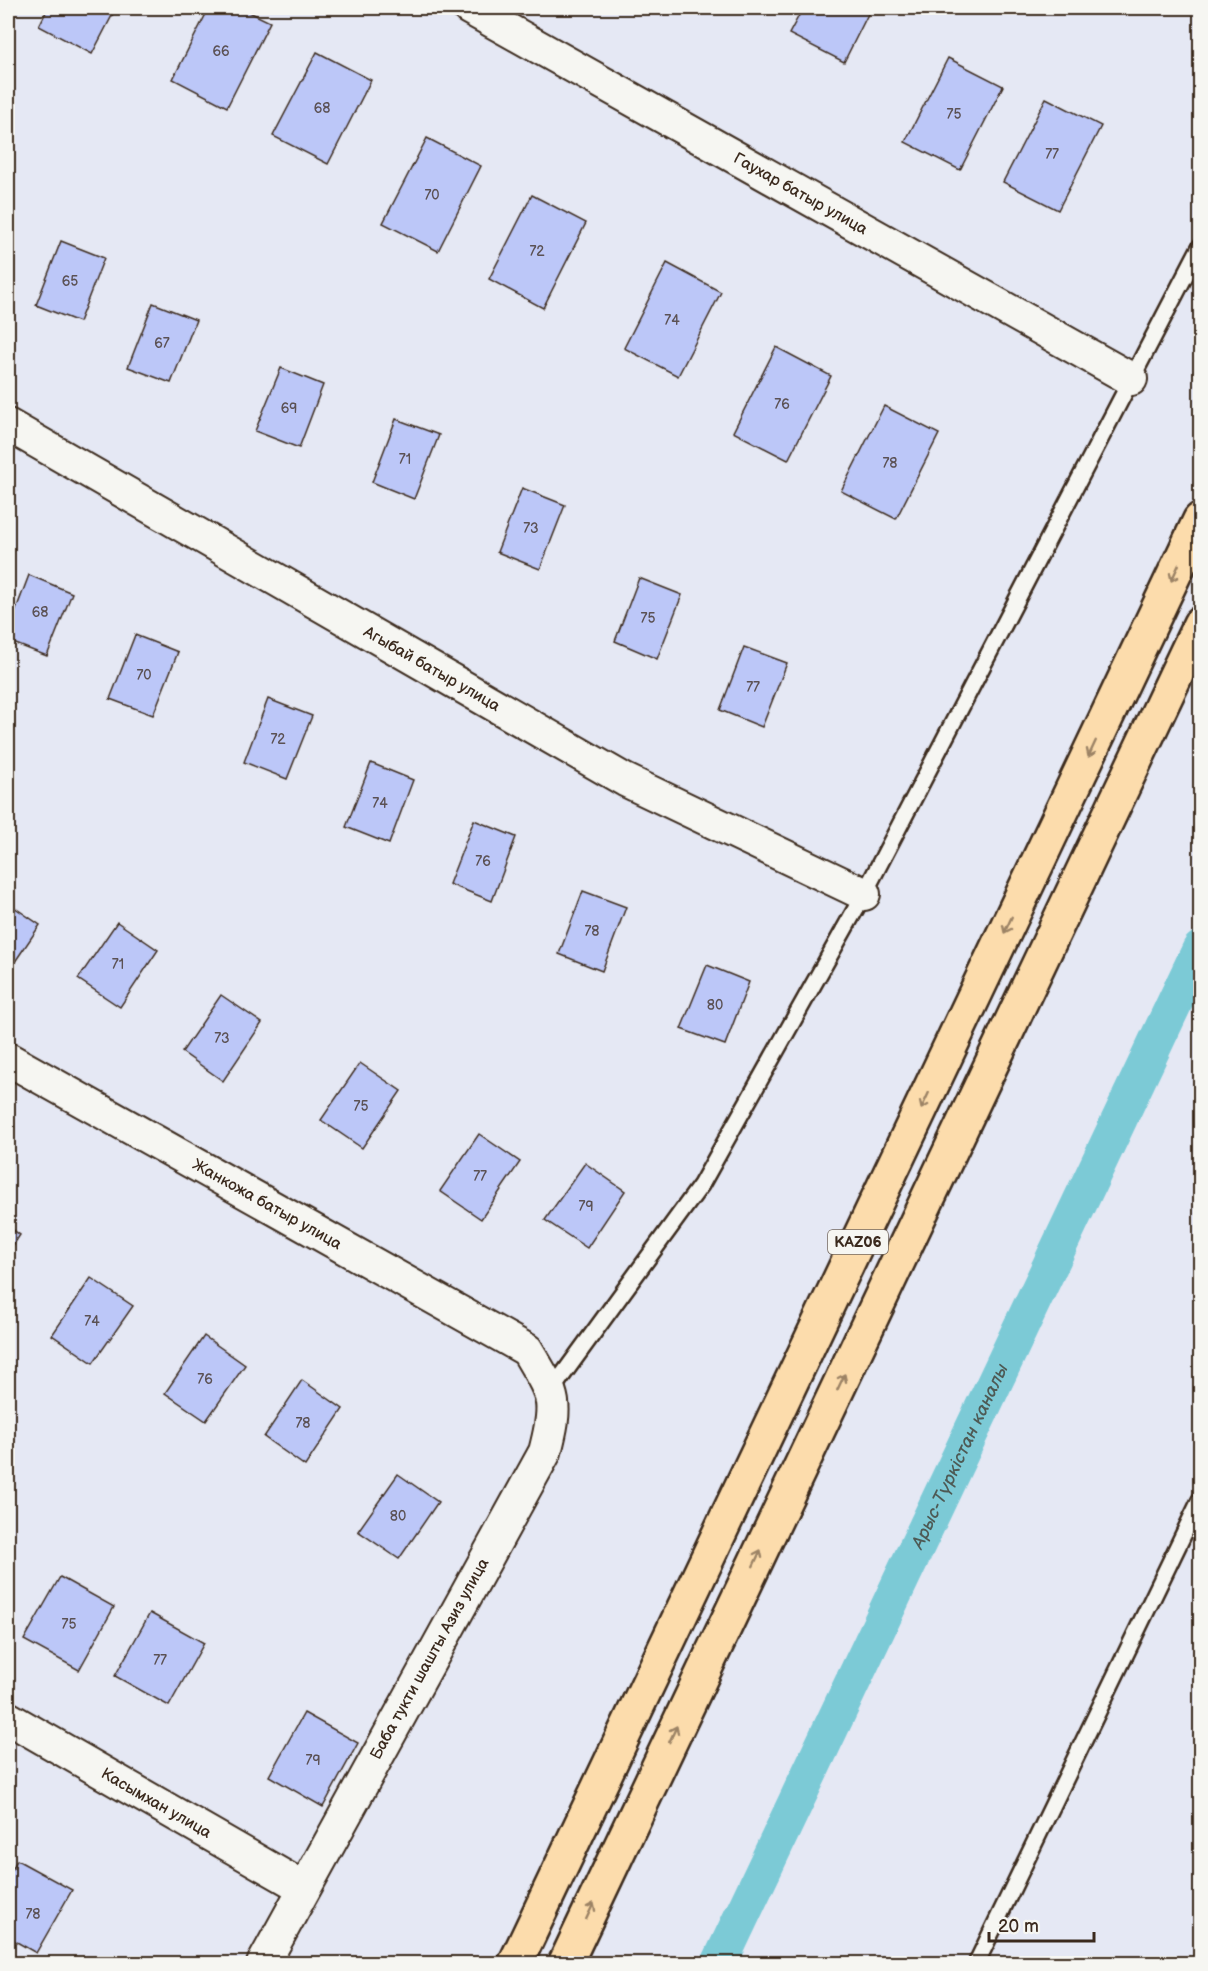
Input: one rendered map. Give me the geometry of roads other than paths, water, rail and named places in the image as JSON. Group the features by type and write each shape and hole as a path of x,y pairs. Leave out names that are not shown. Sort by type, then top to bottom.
{"highway":[{"name":"KАZ06","path":"516,1964 1200,520"},
{"name":"KАZ06","path":"565,1964 1200,624"}],"street":[{"name":"Гаухар батыр улица","path":"469,8 1131,379"},
{"name":"Агыбай батыр улица","path":"8,426 625,780 864,894"},
{"name":"Жанкожа батыр улица","path":"8,1059 527,1350"},
{"name":"Баба тукти шашты Азиз улица","path":"263,1964 544,1452 554,1418 551,1391 527,1350"},
{"name":"Касымхан улица","path":"8,1718 304,1888"}],"lane":[{"path":"551,1391 701,1185 864,894 1200,247"},
{"path":"976,1964 1200,1500"}],"waterway":[{"name":"Арыс-Түркістан каналы","path":"719,1964 1200,949"}]}
